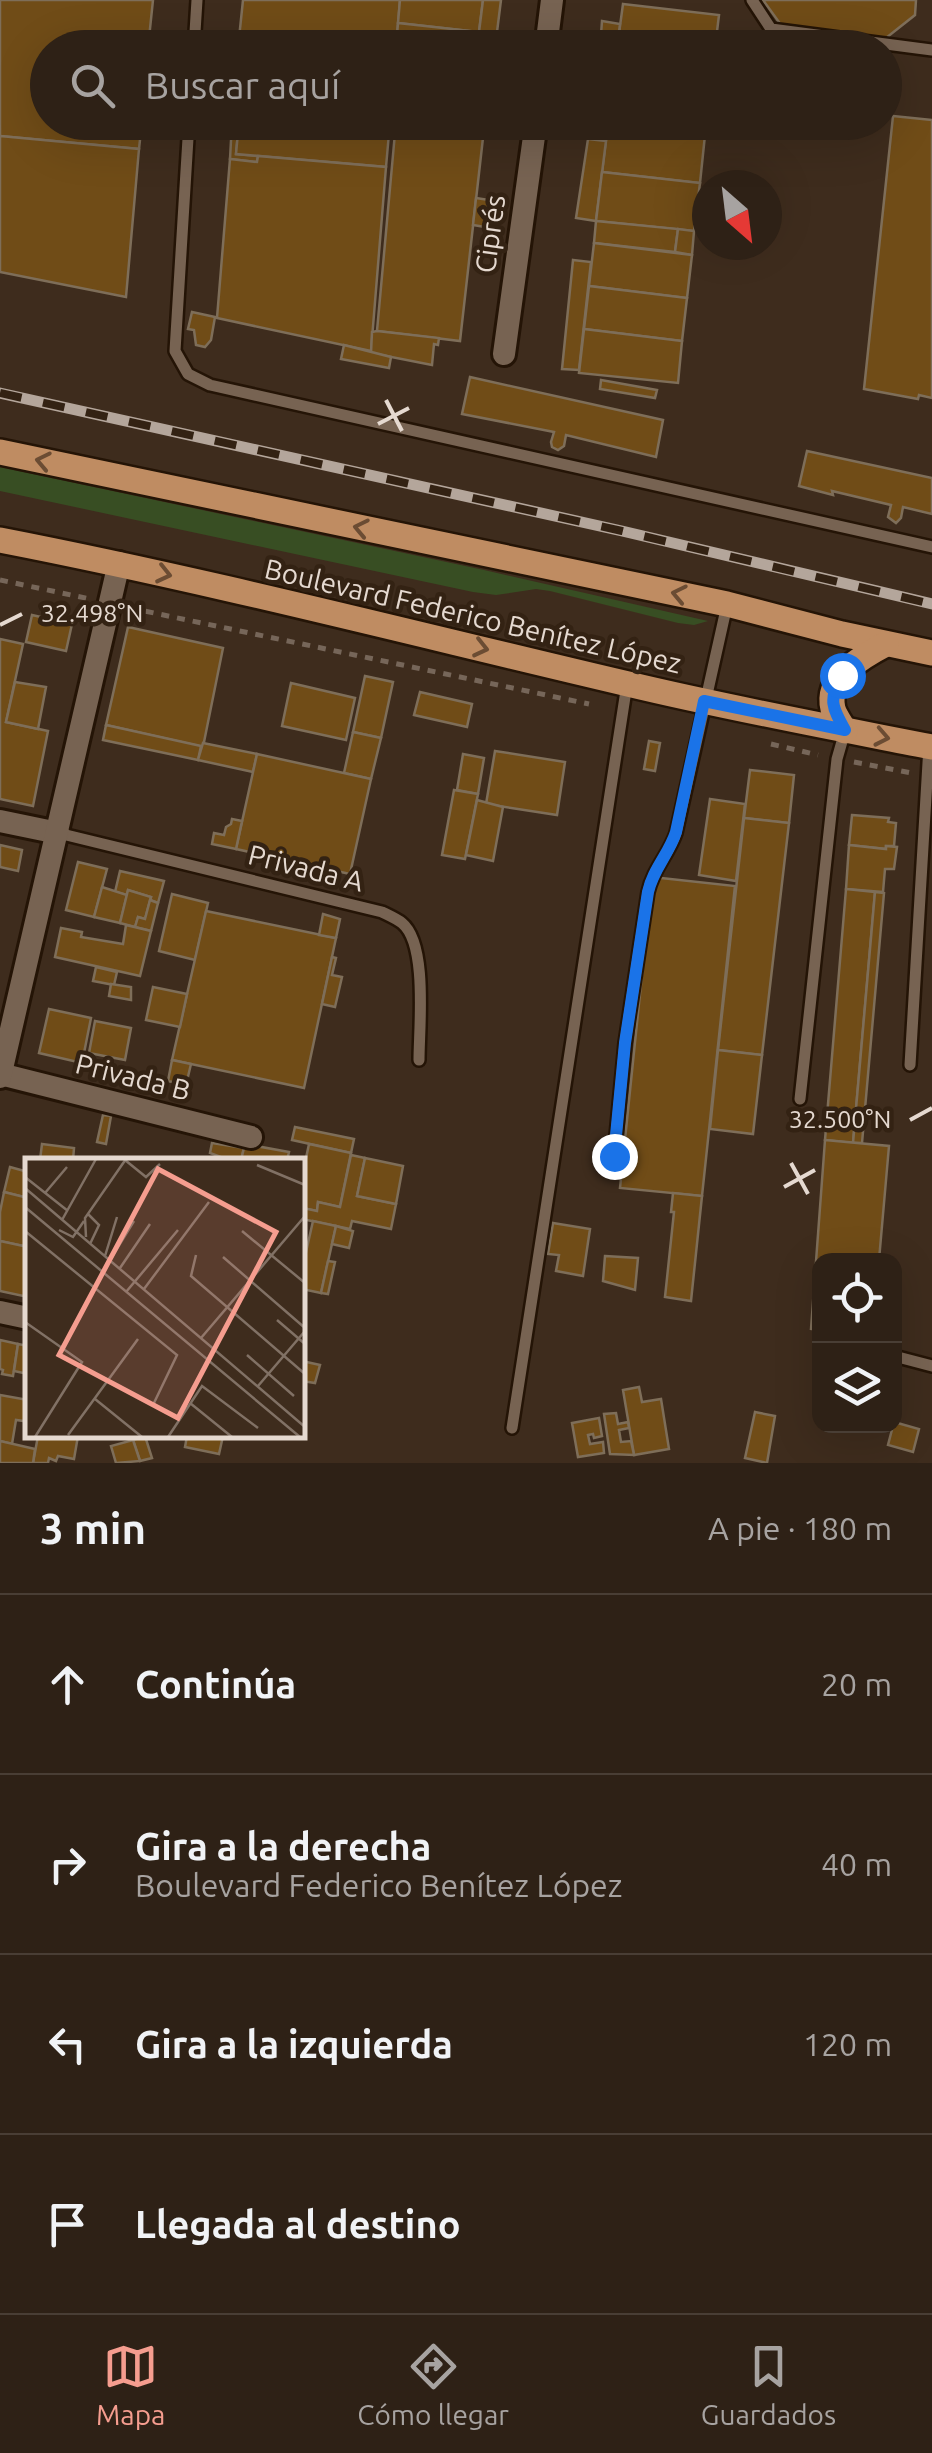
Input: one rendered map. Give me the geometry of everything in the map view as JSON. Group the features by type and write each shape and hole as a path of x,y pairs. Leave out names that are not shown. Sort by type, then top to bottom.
{"main road":[{"path":"0,452 727,604 932,653"},
{"name":"Boulevard Federico Benítez López","path":"0,540 119,563 627,684 931,746"},
{"path":"845,730 834,710 832,692 842,675 861,657 886,644"}],"street":[{"path":"548,30 552,0"},
{"name":"Ciprés","path":"504,354 534,140"},
{"path":"0,1075 119,563"},
{"path":"0,821 58,834"},
{"name":"Privada B","path":"0,1075 251,1138"},
{"path":"0,1312 25,1317"}],"lane":[{"path":"196,30 198,0"},
{"path":"752,0 771,30"},
{"path":"902,46 932,50"},
{"path":"189,140 174,351 188,374 210,386 932,547"},
{"path":"614,1156 625,1043 648,892 676,832 727,604"},
{"path":"512,1428 627,684"},
{"path":"800,1099 837,759 845,730"},
{"path":"910,1065 926,775 931,746"},
{"name":"Privada A","path":"58,834 382,912 404,924 415,940 420,965 420,1060"},
{"path":"902,1358 932,1366"}],"path":[{"path":"0,580 623,710"},
{"path":"767,743 926,775"}],"green space":[{"path":"0,467 708,621 694,625 678,623 536,589 496,595 473,592 0,491"}],"building":[{"path":"0,0 153,0 150,30 30,30 30,139 0,136"},
{"path":"243,0 400,0 398,30 240,30"},
{"path":"400,0 483,0 479,30 398,23"},
{"path":"483,0 501,0 497,30 479,30"},
{"path":"763,0 916,0 915,15 896,30 821,30 781,25"},
{"path":"623,4 719,15 717,30 619,30"},
{"path":"602,21 620,24 619,30 601,30"},
{"path":"398,23 461,30 397,30"},
{"path":"902,117 932,120 932,398 864,389 890,140 902,140"},
{"path":"0,136 139,149 126,297 0,272"},
{"path":"43,140 140,140 139,149"},
{"path":"231,140 237,140 236,154 258,156 257,162 230,159"},
{"path":"237,140 388,140 386,167 236,154"},
{"path":"394,140 483,140 460,341 377,331"},
{"path":"588,140 606,141 596,221 576,218"},
{"path":"606,140 704,140 701,170 692,170 692,182 602,172"},
{"path":"258,156 386,167 371,351 217,318 230,159 257,162"},
{"path":"602,172 692,182 692,231 596,221"},
{"path":"476,198 489,200 485,227 473,225"},
{"path":"596,221 678,229 675,252 594,243"},
{"path":"678,229 692,231 692,255 675,252"},
{"path":"594,243 692,255 687,298 589,286"},
{"path":"573,260 591,262 579,370 562,369"},
{"path":"589,286 687,298 682,341 584,329"},
{"path":"192,312 215,317 211,340 205,347 196,345 194,330 188,329"},
{"path":"584,329 682,341 678,383 579,373"},
{"path":"372,332 439,338 438,345 434,344 432,365 371,353"},
{"path":"344,345 391,357 389,368 341,359"},
{"path":"470,377 663,420 656,457 566,435 564,446 558,450 552,447 554,432 462,414"},
{"path":"601,380 657,390 655,398 600,389"},
{"path":"807,451 932,478 932,514 903,507 896,523 888,517 891,505 799,486"},
{"path":"32,615 72,624 66,651 26,642"},
{"path":"128,627 223,648 203,747 106,725"},
{"path":"0,639 23,644 6,722 48,731 33,806 0,799"},
{"path":"365,676 393,682 381,738 353,732"},
{"path":"15,682 46,687 38,729 6,722"},
{"path":"291,683 355,698 346,740 282,726"},
{"path":"420,692 472,704 467,727 414,715"},
{"path":"106,725 201,746 198,760 103,740"},
{"path":"353,732 381,738 371,779 344,773"},
{"path":"649,741 660,743 655,771 644,769"},
{"path":"203,743 257,754 253,772 198,760"},
{"path":"495,751 565,762 557,815 486,804"},
{"path":"257,754 371,779 350,874 236,849"},
{"path":"463,754 484,758 478,794 457,790"},
{"path":"750,770 794,775 789,823 744,818"},
{"path":"454,790 478,794 465,859 442,855"},
{"path":"710,799 745,804 736,881 699,875"},
{"path":"477,800 503,807 493,861 466,855"},
{"path":"852,815 889,818 888,822 896,823 894,846 886,849 849,845"},
{"path":"744,818 789,823 762,1055 718,1050"},
{"path":"232,819 242,821 236,849 212,844 214,833 224,835"},
{"path":"0,845 22,850 18,871 0,867"},
{"path":"849,845 897,847 894,869 885,869 883,892 846,889"},
{"path":"78,862 107,869 94,917 66,910"},
{"path":"120,871 164,881 158,903 128,890 127,895 115,892"},
{"path":"652,877 735,886 702,1196 620,1188"},
{"path":"102,887 127,895 120,923 94,917"},
{"path":"846,889 875,892 853,1143 825,1140"},
{"path":"128,890 151,897 145,919 138,917 135,927 120,923"},
{"path":"875,892 884,893 862,1143 853,1143"},
{"path":"172,894 208,903 195,960 159,951"},
{"path":"150,900 158,903 151,931 135,927 138,917 145,919"},
{"path":"206,911 336,938 304,1088 172,1060"},
{"path":"323,914 340,919 336,938 319,935"},
{"path":"126,925 151,931 140,976 55,957 61,928 82,932 81,937 123,944"},
{"path":"332,957 336,958 332,975 342,977 335,1007 322,1004"},
{"path":"96,967 117,972 114,985 93,981"},
{"path":"111,984 131,987 131,1000 109,996"},
{"path":"153,987 187,994 180,1027 146,1020"},
{"path":"49,1009 91,1018 82,1063 39,1053"},
{"path":"95,1021 131,1028 125,1060 89,1053"},
{"path":"718,1050 762,1055 753,1134 710,1129"},
{"path":"172,1060 191,1064 186,1085 168,1081"},
{"path":"103,1115 111,1116 106,1144 97,1142"},
{"path":"295,1127 354,1139 351,1153 292,1140"},
{"path":"825,1140 889,1146 880,1253 817,1253"},
{"path":"212,1143 244,1148 242,1158 221,1158 210,1153"},
{"path":"42,1144 74,1148 73,1158 40,1158"},
{"path":"245,1144 289,1152 288,1158 242,1158"},
{"path":"309,1144 351,1153 340,1207 318,1202 317,1211 305,1209"},
{"path":"351,1155 365,1158 357,1196 396,1204 391,1229 352,1221 350,1229 305,1220 305,1208 317,1211 318,1202 340,1207"},
{"path":"365,1158 403,1166 396,1204 357,1196"},
{"path":"10,1167 25,1171 25,1197 4,1192"},
{"path":"4,1192 25,1197 25,1246 0,1241"},
{"path":"673,1193 702,1196 691,1301 665,1297"},
{"path":"313,1221 336,1226 321,1293 305,1290 305,1257"},
{"path":"553,1223 590,1229 583,1276 556,1271 559,1255 548,1254"},
{"path":"336,1226 353,1231 349,1248 332,1244"},
{"path":"0,1241 25,1246 25,1296 0,1291"},
{"path":"605,1256 638,1258 635,1290 603,1281"},
{"path":"328,1261 335,1262 328,1294 321,1293"},
{"path":"0,1340 18,1344 13,1376 2,1374 0,1369"},
{"path":"18,1344 25,1345 25,1373 14,1371"},
{"path":"305,1362 320,1365 315,1383 305,1381"},
{"path":"639,1387 642,1402 661,1399 669,1449 634,1455 623,1390"},
{"path":"0,1395 25,1399 24,1421 16,1420 12,1444 0,1441"},
{"path":"755,1412 775,1416 767,1463 745,1458"},
{"path":"616,1413 618,1424 628,1422 629,1428 619,1430 621,1442 631,1441 634,1455 610,1454 604,1414"},
{"path":"599,1418 602,1436 588,1435 590,1444 603,1442 604,1453 578,1457 572,1423"},
{"path":"902,1424 919,1429 913,1452 888,1445 891,1433 902,1433"},
{"path":"38,1438 78,1438 74,1459 58,1456 56,1461 49,1458 48,1463 33,1463"},
{"path":"146,1438 152,1458 140,1461 133,1440"},
{"path":"187,1438 223,1438 219,1454 185,1447"},
{"path":"133,1440 140,1461 116,1463 111,1446"},
{"path":"0,1441 35,1449 33,1463 0,1463"}],"railway":[{"path":"0,393 932,604"}],"route":[{"path":"614,1156 625,1043 650,881 676,832 704,701 845,730 834,710 832,692 842,675"}]}
